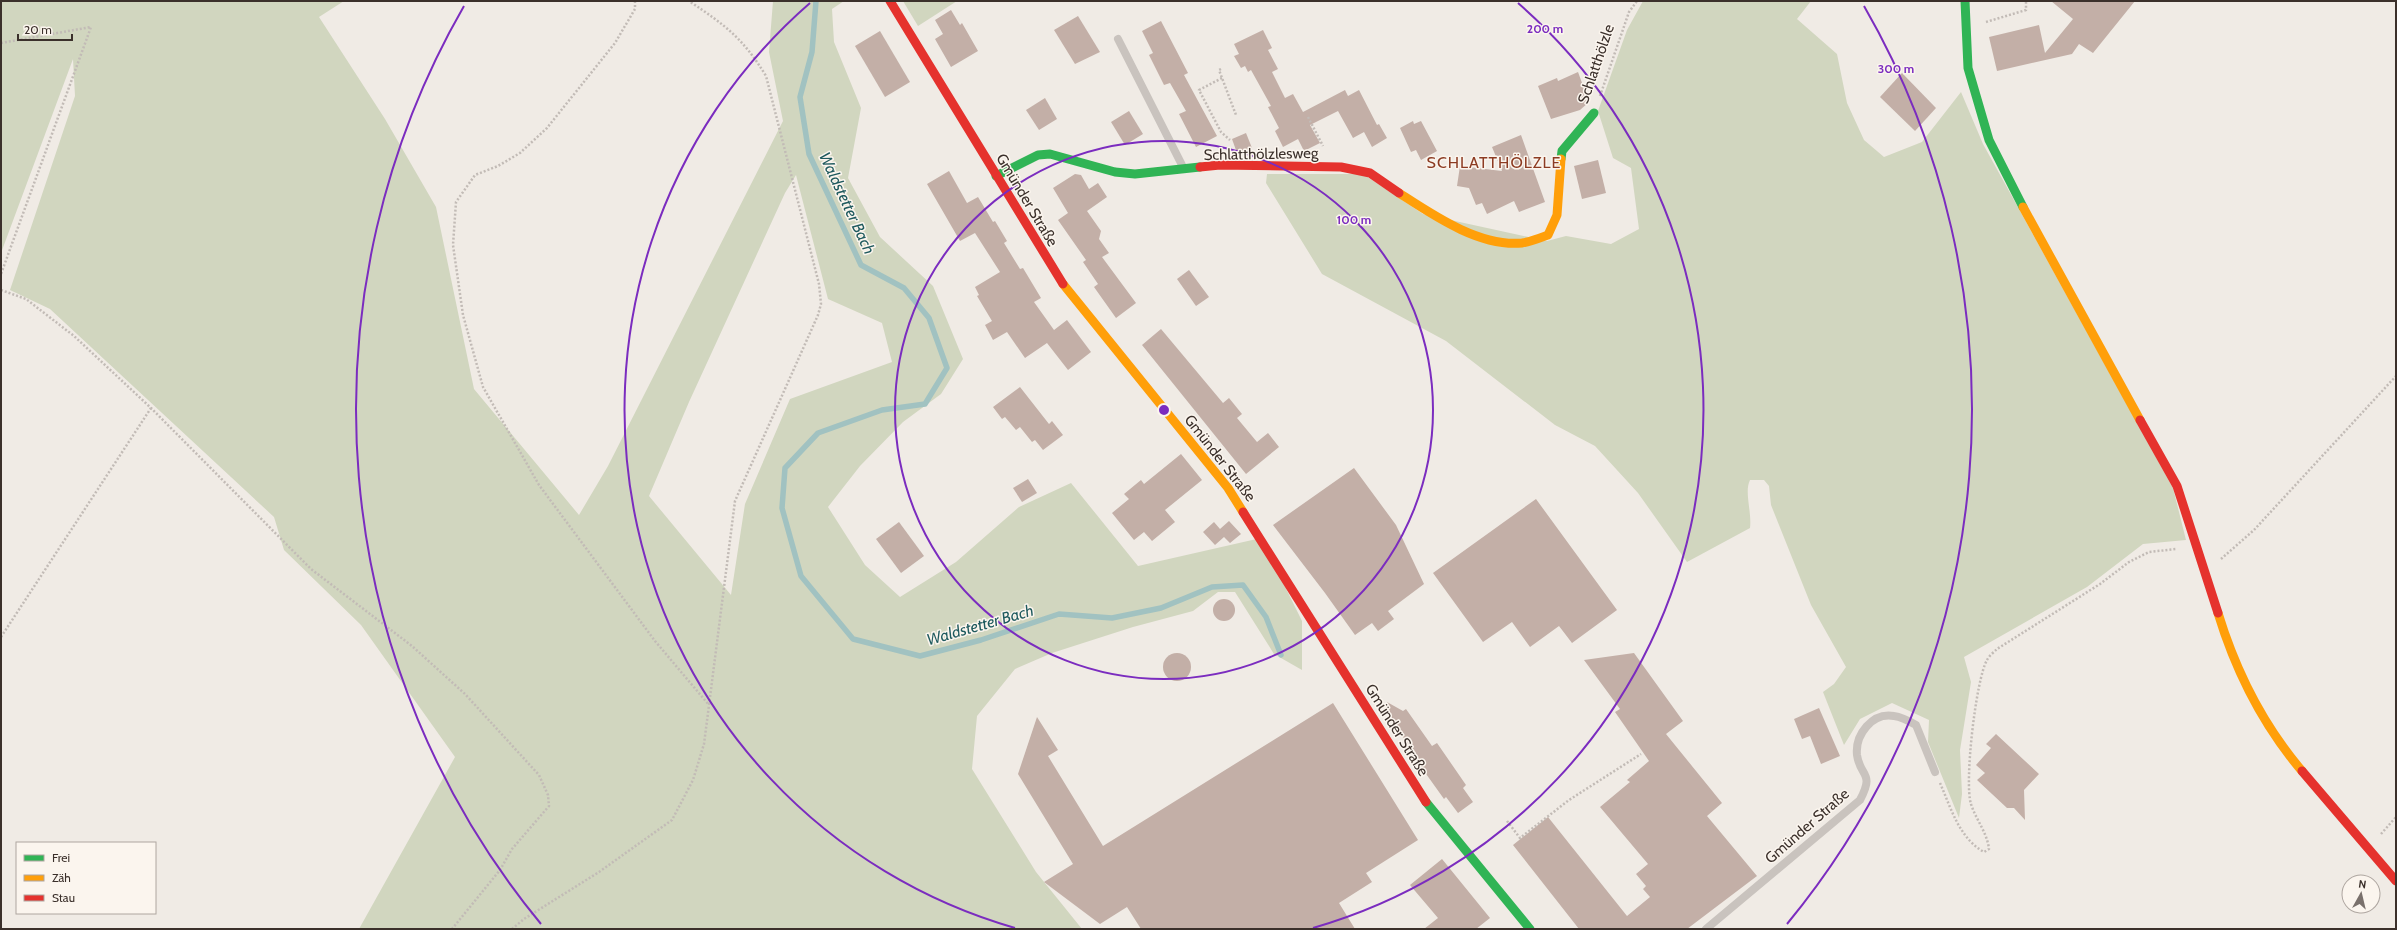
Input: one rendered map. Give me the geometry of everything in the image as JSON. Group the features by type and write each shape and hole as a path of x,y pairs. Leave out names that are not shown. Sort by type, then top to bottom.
{"street":[{"name":"Gmünder Straße","path":"890,1 1066,289 1228,488 1429,807 1530,929"},
{"path":"1965,1 1968,68 1989,140 2034,229 2177,486 2241,678 2264,720 2288,756 2396,881"},
{"name":"Schlatthölzle","path":"1468,233 1499,241 1522,243 1548,236 1557,215 1562,151 1594,113"},
{"name":"Schlatthölzlesweg","path":"996,176 1038,154 1050,154 1115,172 1135,174 1185,170 1220,165 1341,167 1370,173 1427,211 1468,233"}],"lane":[{"path":"1118,39 1185,170"},
{"name":"Gmünder Straße","path":"1706,929 1860,800 1866,789 1867,777 1857,756 1858,741 1864,728 1877,718 1892,715 1916,726 1934,772"}],"path":[{"path":"635,1 635,9 615,43 547,128 520,153 498,166 475,175 456,202 453,245 463,315 483,387 539,485 655,641 709,705"},
{"path":"512,929 524,919 599,872 672,820 693,780 704,744 735,501 818,315 821,304 819,284 766,76 751,50 727,26 689,1"},
{"name":"Schlatthölzle","path":"1594,113 1629,12 1637,1"},
{"path":"1966,27 2026,10 2026,1"},
{"path":"1,42 91,26 1,274"},
{"path":"1221,70 1219,70 1236,115"},
{"path":"1222,78 1199,90 1221,132 1230,140"},
{"path":"1308,117 1323,146"},
{"path":"1,290 26,300 74,336 151,408 311,569 412,646 466,694 539,775 548,795 549,806 512,849 500,870 452,929"},
{"path":"2205,573 2254,530 2396,376"},
{"path":"1,637 151,408"},
{"path":"1934,772 1963,834 1975,847 1984,852 1989,849 1988,838 1971,804 1968,773 1977,699 1986,660 1997,648 2094,588 2129,562 2149,552 2197,549"},
{"path":"1506,821 1520,838 1569,800 1641,754"}],"green space":[{"path":"1,1 344,1 319,17 385,119 436,207 474,389 579,515 608,466 783,121 769,52 773,1 844,1 832,9 834,42 861,108 848,178 880,237 933,286 963,359 941,394 903,422 860,466 828,507 865,565 900,597 956,562 1019,507 1071,483 1138,566 1261,538 1302,621 1302,670 1274,654 1235,592 1218,592 1193,611 1133,627 1052,653 1015,669 977,716 972,769 1036,872 1082,929 359,929 455,757 361,625 284,550 274,517 50,309 10,290 75,96 73,59 1,253","holes":["796,175 828,299 882,323 892,362 790,399 745,504 731,595 649,496 689,402 785,193"]},
{"path":"903,1 957,1 918,26"},
{"path":"1643,1 1811,1 1797,19 1837,54 1847,103 1864,140 1884,157 1922,142 1961,92 1983,144 2173,488 2186,540 2143,544 2087,587 1964,657 1971,682 1960,750 1962,794 1959,818 1928,742 1929,720 1892,703 1860,719 1844,745 1823,692 1834,684 1846,667 1811,605 1771,505 1769,486 1764,480 1750,480 1748,485 1750,528 1687,562 1638,493 1595,446 1555,425 1446,341 1322,274 1266,183 1267,174 1363,174 1423,214 1547,241 1566,236 1611,244 1639,229 1631,168 1613,158 1598,111 1627,30"}],"building":[{"path":"2051,1 2135,1 2093,53 2079,44 2072,54 1997,71 1989,37 2039,25 2045,53 2073,19"},
{"path":"951,10 960,25 962,23 978,51 951,67 935,39 943,34 935,20"},
{"path":"1078,16 1100,52 1075,64 1054,30"},
{"path":"1161,21 1188,73 1184,75 1217,136 1196,147 1179,114 1186,111 1170,83 1164,85 1149,55 1153,53 1142,31"},
{"path":"1263,30 1272,48 1268,50 1278,69 1272,72 1285,98 1293,94 1303,112 1345,90 1348,96 1359,90 1377,125 1379,124 1387,138 1372,147 1364,132 1353,138 1338,111 1310,125 1320,143 1304,151 1298,139 1283,147 1275,131 1279,128 1268,107 1271,106 1251,70 1248,72 1245,66 1241,68 1234,56 1239,54 1234,44"},
{"path":"880,31 910,82 885,97 855,46"},
{"path":"1578,72 1589,102 1580,110 1551,119 1538,86 1557,78 1558,81"},
{"path":"1902,73 1936,108 1915,131 1880,97"},
{"path":"1045,98 1057,119 1039,130 1026,110"},
{"path":"1129,111 1143,134 1125,145 1111,122"},
{"path":"1413,121 1414,124 1421,121 1437,151 1421,160 1416,150 1411,152 1400,128"},
{"path":"1246,133 1252,148 1237,153 1232,139"},
{"path":"1521,135 1545,202 1519,212 1514,201 1487,214 1482,203 1476,205 1469,188 1457,186 1460,166 1502,171 1492,147"},
{"path":"1598,160 1606,193 1582,199 1574,166"},
{"path":"949,171 967,203 978,197 993,222 995,221 1007,241 1004,243 1020,269 1023,268 1041,298 1034,302 1054,330 1067,320 1091,352 1068,370 1047,343 1025,358 1007,332 993,340 985,325 992,321 977,296 979,295 975,287 1000,272 975,233 960,241 927,184"},
{"path":"1075,174 1081,175 1089,189 1098,183 1107,197 1087,211 1101,231 1099,239 1109,253 1102,257 1136,303 1116,318 1094,287 1098,284 1083,262 1086,260 1058,220 1068,213 1053,188"},
{"path":"1189,270 1209,297 1196,306 1177,279"},
{"path":"1161,329 1223,403 1229,398 1242,414 1237,418 1257,442 1268,433 1279,447 1246,474 1142,345"},
{"path":"1020,387 1049,424 1052,421 1063,435 1043,450 1035,440 1032,442 1020,427 1016,430 1005,417 1002,419 993,407"},
{"path":"1181,454 1202,480 1165,510 1175,522 1152,541 1144,532 1134,540 1112,513 1129,499 1124,494 1141,480 1144,484"},
{"path":"1354,468 1396,525 1424,584 1388,611 1394,619 1378,631 1372,623 1355,635 1273,525"},
{"path":"1028,479 1037,493 1022,502 1013,488"},
{"path":"1536,499 1617,610 1572,643 1559,626 1530,647 1512,622 1483,642 1433,573"},
{"path":"1229,521 1241,534 1230,543 1224,537 1215,545 1203,532 1214,522 1220,529"},
{"path":"899,522 924,556 901,573 876,539"},
{"path":"1224,599 1232,602 1235,610 1232,618 1224,621 1216,618 1213,610 1216,602"},
{"path":"1177,653 1187,657 1191,667 1187,677 1177,681 1167,677 1163,667 1167,657"},
{"path":"1634,653 1683,721 1666,734 1722,803 1707,816 1757,876 1687,929 1579,929 1513,845 1548,817 1627,916 1650,897 1643,889 1646,886 1636,874 1648,864 1600,807 1630,782 1627,780 1649,761 1615,712 1620,709 1584,660"},
{"path":"1387,702 1403,711 1406,709 1432,746 1437,743 1466,785 1463,788 1473,802 1458,813 1446,797 1444,799 1409,750 1411,748 1393,723"},
{"path":"1333,703 1418,840 1366,873 1372,882 1339,903 1355,929 1141,929 1127,907 1100,924 1044,882 1073,864 1018,774 1037,717 1058,750 1048,756 1103,846"},
{"path":"1819,708 1840,756 1821,764 1810,736 1802,739 1794,719"},
{"path":"1996,734 2039,774 2024,790 2025,820 2014,808 2007,808 1977,780 1985,773 1976,765 1991,748 1986,744"},
{"path":"1442,859 1490,918 1476,929 1424,929 1438,918 1410,885"}],"waterway":[{"name":"Waldstetter Bach","path":"816,1 812,52 800,97 809,154 861,265 904,288 929,318 947,368 925,404 882,410 818,433 785,468 782,508 801,576 853,639 920,656 981,640 1059,614 1112,618 1161,608 1212,587 1243,585 1266,617 1281,655"}],"traffic: fast":[{"path":"1965,1 1968,68 1989,140 2023,207"},
{"path":"1561,159 1562,151 1594,113"},
{"path":"996,176 1038,155 1050,154 1115,172 1135,174 1200,167"},
{"path":"1426,802 1530,929"}],"traffic: slow":[{"path":"1399,193 1442,220 1473,235 1506,243 1522,243 1548,235 1557,215 1561,159"},
{"path":"2023,207 2140,420"},
{"path":"1063,284 1228,488 1243,512"},
{"path":"2218,613 2233,656 2252,696 2275,735 2302,771"}],"traffic: jam":[{"path":"890,1 1063,284"},
{"path":"1200,167 1220,165 1341,167 1370,173 1399,193"},
{"path":"2140,420 2177,486 2218,613"},
{"path":"1243,512 1426,802"},
{"path":"2302,771 2396,881"}],"district":[{"name":"SCHLATTHÖLZLE","path":"1494,162"}]}
